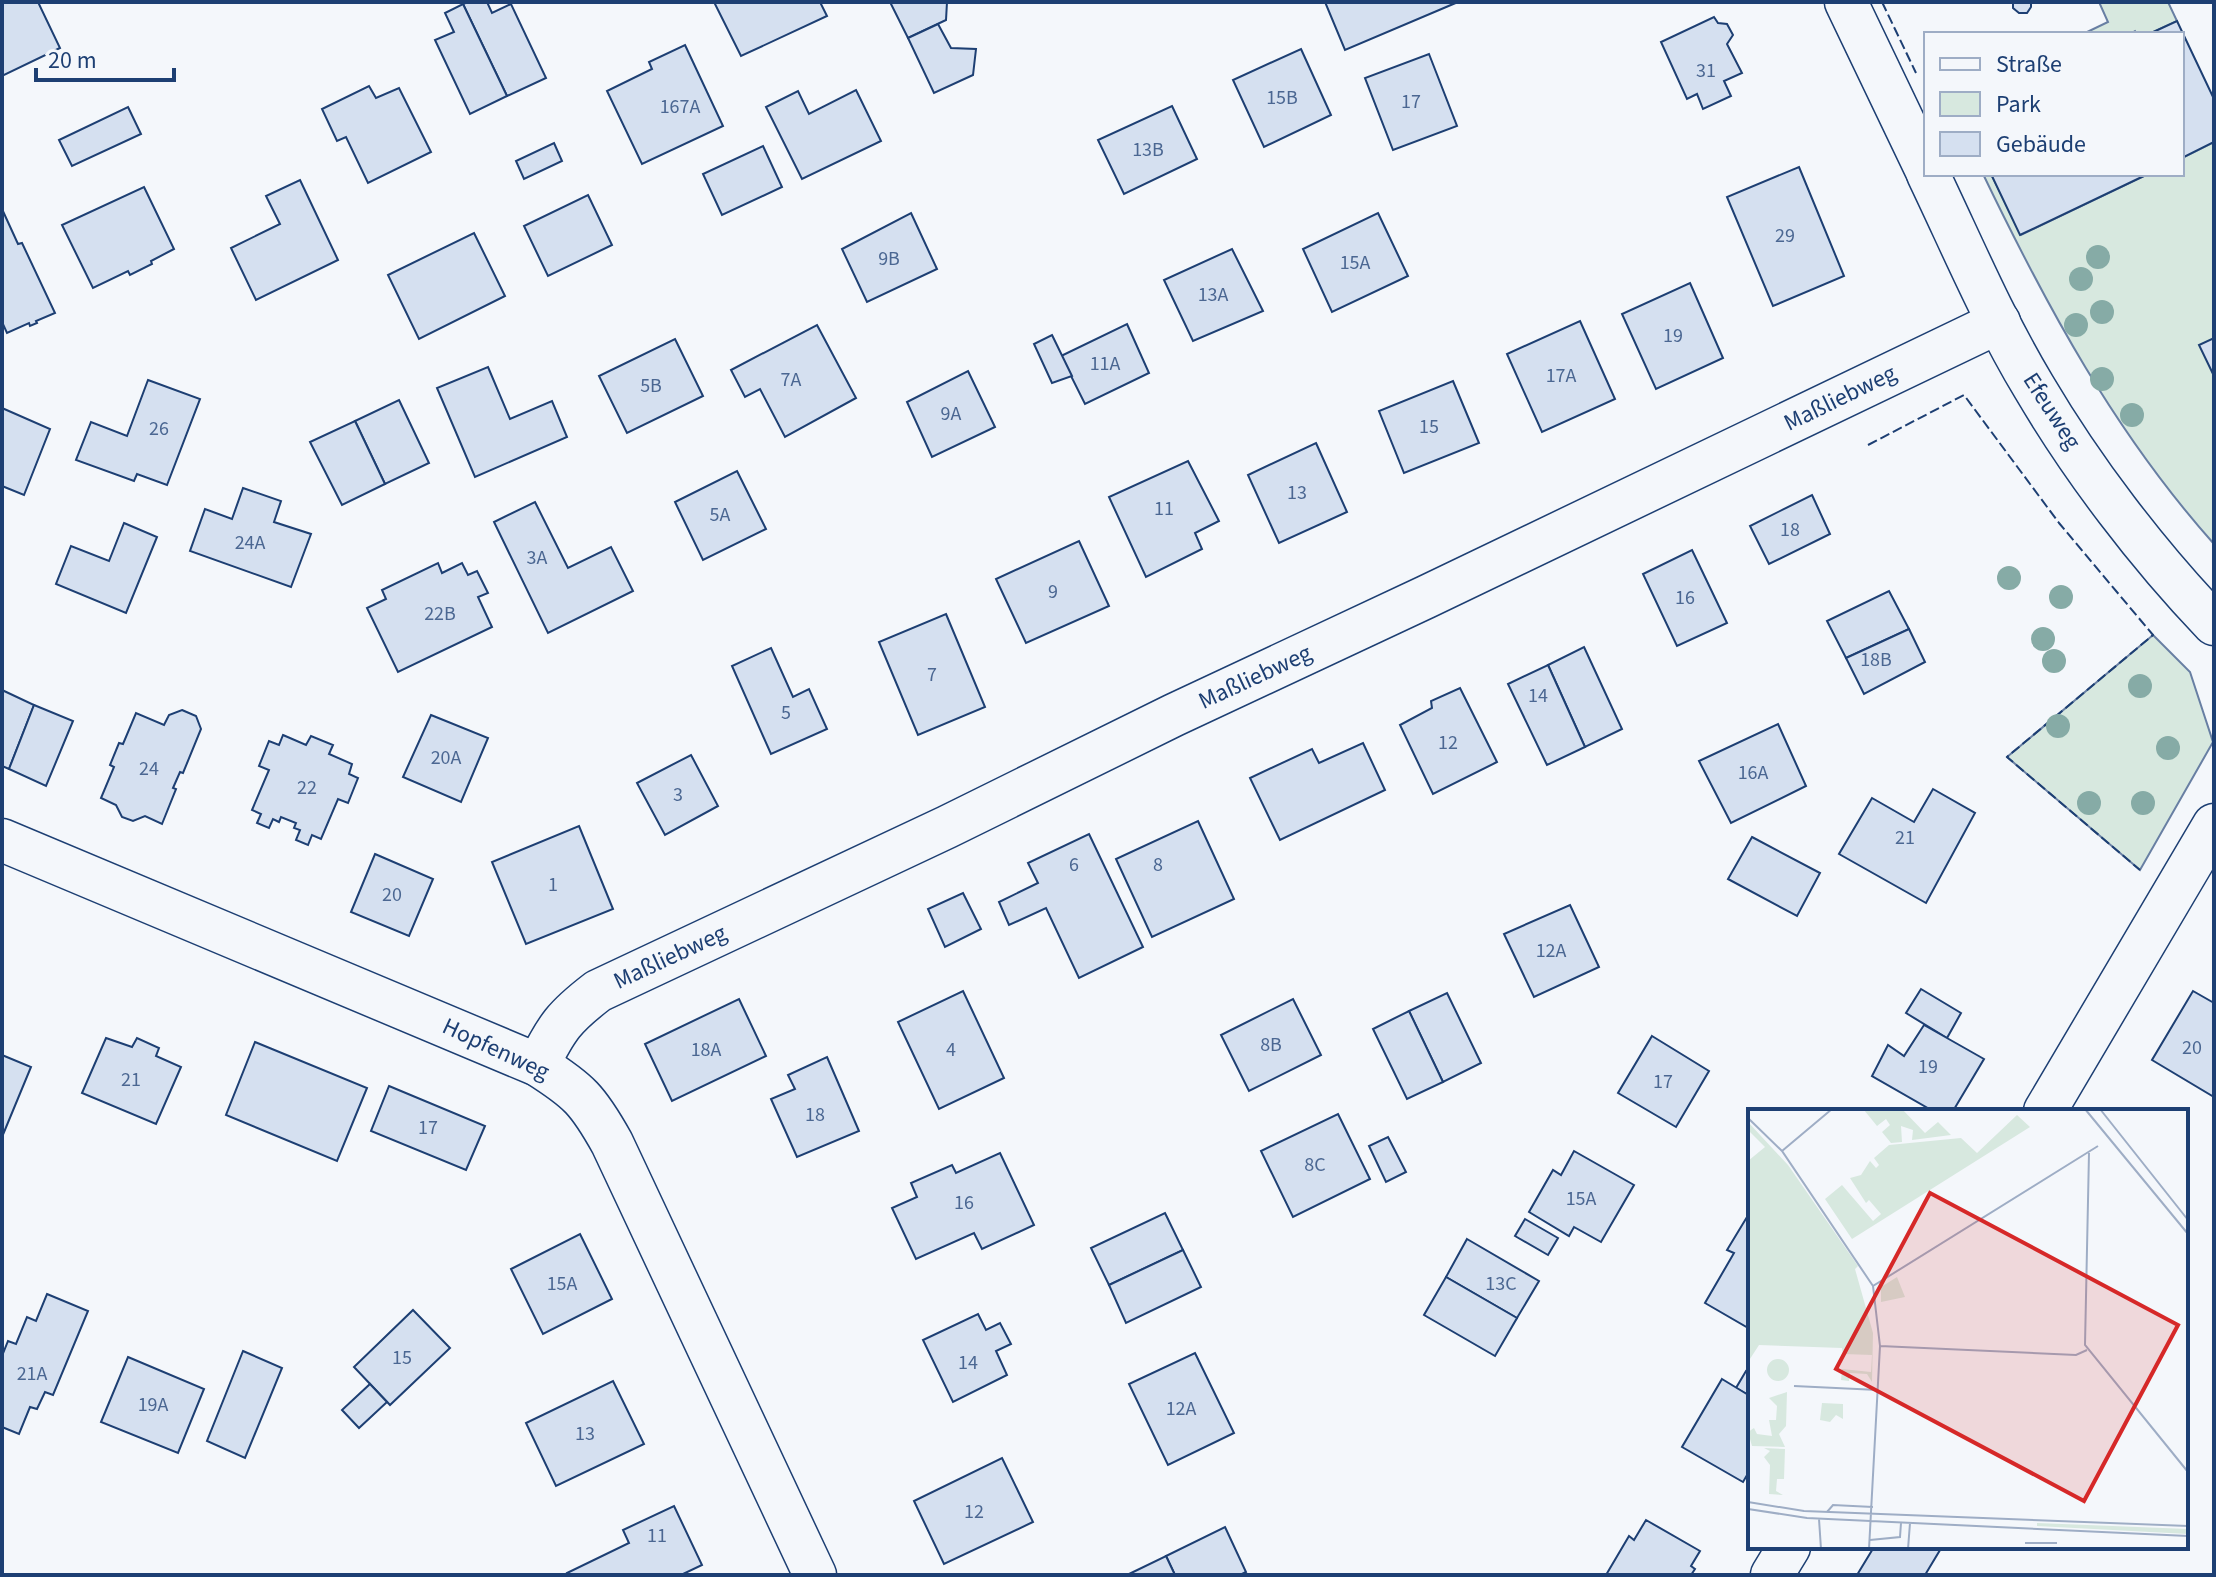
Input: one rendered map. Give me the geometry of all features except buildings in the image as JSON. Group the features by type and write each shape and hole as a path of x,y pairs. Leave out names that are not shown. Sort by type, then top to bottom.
{"street":[{"name":"Efeuweg","path":"1846,2 1924,166"},
{"name":"Efeuweg","path":"1929,176 2034,387 2107,496 2168,576 2214,624"},
{"name":"Maßliebweg","path":"538,1065 556,1029 574,1009 598,991 1999,322"},
{"path":"2046,1109 2214,825"},
{"name":"Hopfenweg","path":"2,840 538,1065 575,1088 594,1110 612,1143 815,1575"},
{"path":"1772,1575 1788,1549"}],"green space":[{"path":"2099,2 2168,2 2177,21 2153,32 2087,32 2108,22"},
{"path":"2214,142 2214,544 2145,458 2085,367 2032,272 1984,176 1992,176 2021,235 2144,176 2184,176 2184,157"},
{"path":"2153,635 2190,672 2213,742 2140,870 2007,757"}],"fence":[{"path":"1882,2 1916,73"},
{"path":"1868,445 1964,395 2059,523 2153,635 2007,757 2140,870"}]}
